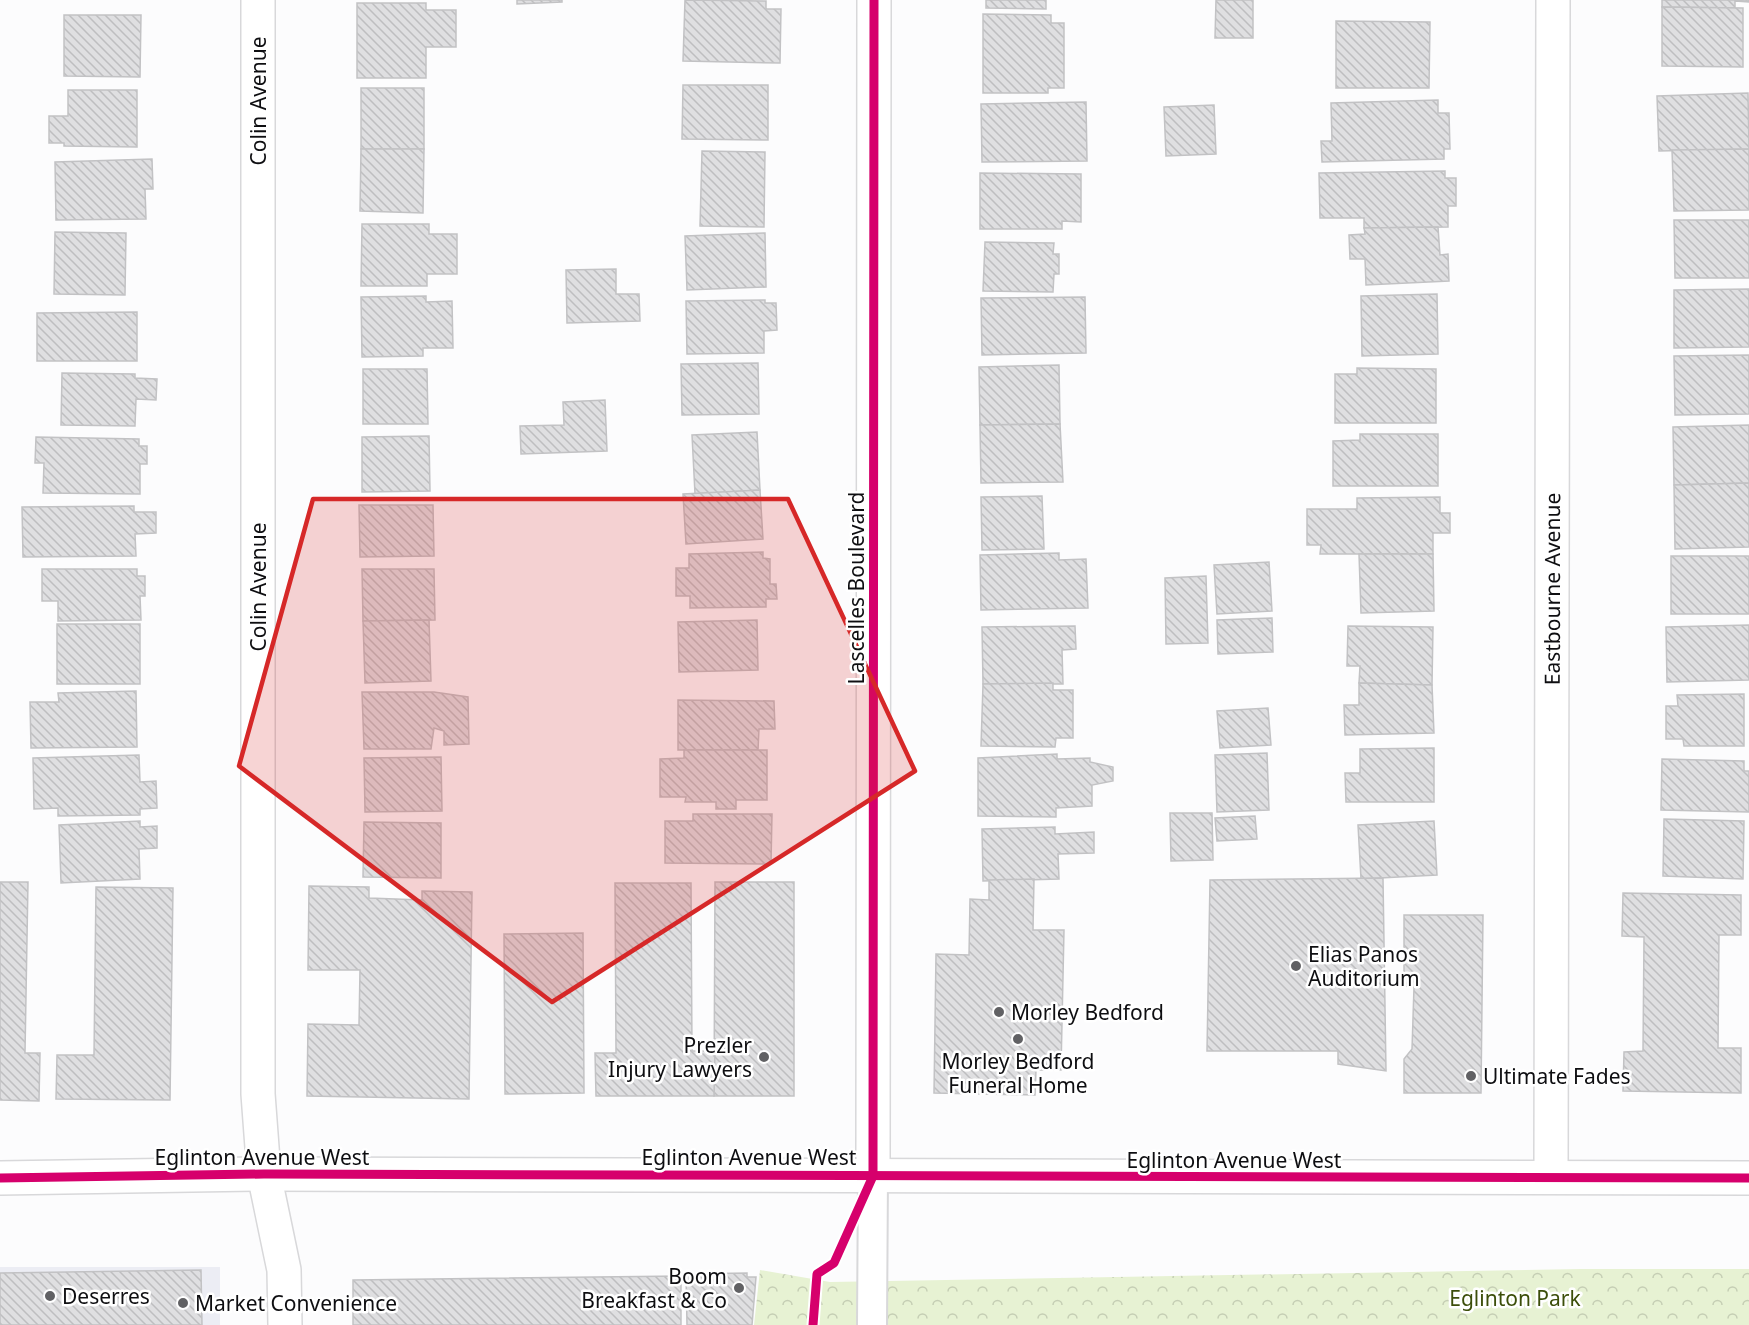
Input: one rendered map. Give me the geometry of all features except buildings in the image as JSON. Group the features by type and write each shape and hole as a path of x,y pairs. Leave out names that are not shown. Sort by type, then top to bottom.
{"street":[{"name":"Colin Avenue","path":"258,0 258,1094 264,1174 284,1270 285,1325"},
{"name":"Lascelles Boulevard","path":"873,1176 874,0"},
{"name":"Eastbourne Avenue","path":"1551,1178 1553,0"},
{"name":"Eglinton Avenue West","path":"0,1178 264,1174 1749,1178"}],"lane":[{"path":"872,1325 873,1176"}],"highlighted area":[{"path":"313,499 788,499 915,771 552,1002 239,766"}],"shaded area":[{"path":"0,1267 220,1267 220,1325 0,1325"}],"green space":[{"name":"Eglinton Park","path":"1581,1269 1749,1269 1749,1325 754,1325 760,1270 830,1282"}],"cycle path":[{"path":"813,1325 817,1274 834,1263 873,1176 874,0"},
{"path":"0,1178 264,1174 1749,1178"}],"place":[{"name":"Elias Panos Auditorium","path":"1296,966"},
{"name":"Morley Bedford","path":"999,1012"},
{"name":"Morley Bedford Funeral Home","path":"1018,1039"},
{"name":"Prezler Injury Lawyers","path":"764,1057"},
{"name":"Ultimate Fades","path":"1471,1076"},
{"name":"Boom Breakfast & Co","path":"739,1288"},
{"name":"Deserres","path":"50,1296"},
{"name":"Market Convenience","path":"183,1303"}]}
